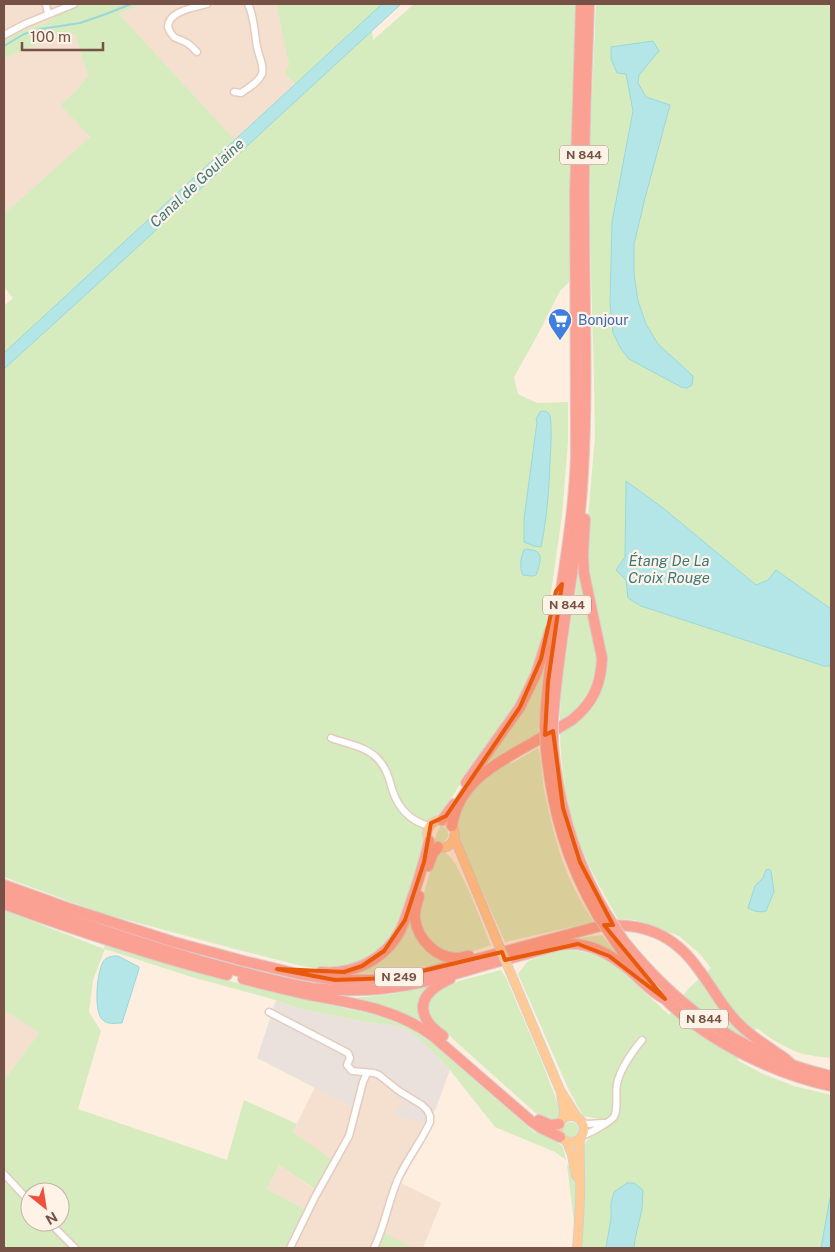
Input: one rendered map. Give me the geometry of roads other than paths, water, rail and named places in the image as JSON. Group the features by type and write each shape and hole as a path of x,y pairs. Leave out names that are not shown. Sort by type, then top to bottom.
{"highway":[{"name":"N 844","path":"581,4 575,185 577,448 572,508 548,682 550,788 564,841 579,881 603,915 632,963 665,999 703,1030 753,1048"},
{"name":"N 844","path":"549,724 582,489 585,420 584,180 589,4"},
{"path":"452,826 458,806 481,774 498,762 572,720 590,702 598,687 602,658 584,573 586,499 582,489"},
{"path":"442,820 510,722 528,692 547,640 556,591 562,584"},
{"path":"277,969 287,967 307,971 344,972 362,966 384,951 395,938 404,920 424,862 429,841"},
{"path":"443,846 430,858 418,900 415,912 420,934 428,945 439,954 452,958 515,953"},
{"name":"N 249","path":"4,884 119,925 244,961 306,976 335,980 393,978 417,975 515,953 572,944 586,946 603,952 656,988"},
{"name":"N 249","path":"4,895 172,952 236,970 312,988 342,990 395,987 419,983 450,975 582,930 611,925 639,927 653,931 679,947 693,962 727,1011 739,1024 753,1048 774,1051 785,1057 792,1064 831,1076"},
{"path":"4,904 132,948 296,992 370,1007 403,1018 423,1029 444,1045 536,1124 563,1139"},
{"path":"515,953 485,969 454,978 439,985 425,997 424,1013 433,1027 536,1118 550,1125 561,1121"},
{"name":"N 844","path":"656,988 674,995 702,1018 753,1048 793,1075 831,1086"}],"main road":[{"path":"454,837 450,843 443,846 434,846 429,841 427,834 429,826 435,821 442,820 452,826 464,865 560,1090 584,1129 579,1150 580,1202 577,1248"},
{"path":"443,846 464,865"},
{"path":"560,1090 564,1110 558,1128 572,1155 580,1202"},
{"path":"561,1121 570,1116 580,1120"},
{"path":"563,1139 574,1142 581,1138"}],"street":[{"path":"46,4 48,14"},
{"path":"4,35 25,24 74,4"},
{"path":"197,52 188,43 175,38 168,26 170,20 181,12 207,4"},
{"path":"234,92 241,93 259,80 262,73 262,64 255,38 252,14 248,4"},
{"path":"331,738 363,749 376,757 387,772 397,802 401,808 421,824 429,826"},
{"path":"269,1012 348,1053 350,1058 348,1066 352,1071 379,1075 427,1110 430,1118 428,1128 399,1176 381,1234 374,1248"},
{"path":"581,1138 605,1123 615,1114 617,1083 625,1065 642,1040"},
{"path":"290,1248 314,1197 349,1136 367,1073"},
{"path":"580,1120 587,1124 605,1123"},
{"path":"4,1174 20,1191"},
{"path":"60,1232 75,1248"}],"water":[{"name":"Canal de Goulaine","path":"382,4 401,4 4,369 4,353"},
{"path":"653,41 659,51 639,75 638,83 646,97 670,105 634,244 634,274 638,301 646,324 658,344 693,376 692,385 687,388 681,387 629,359 621,349 613,333 610,304 612,222 633,111 626,74 617,73 611,59 611,47"},
{"path":"543,411 550,415 551,438 549,483 541,547 524,542 524,519 536,419 540,412"},
{"name":"Étang De La Croix Rouge","path":"626,481 663,508 756,585 768,580 776,570 831,609 831,666 824,666 641,606 628,598 626,580 616,570 625,557"},
{"path":"524,550 534,550 540,556 536,575 523,575 521,566 522,556"},
{"path":"769,869 771,871 774,892 766,911 761,912 748,908 755,886 763,878 766,870"},
{"path":"118,956 139,967 122,1023 105,1022 100,1016 98,1009 97,992 101,967 105,960"},
{"path":"627,1183 634,1183 643,1190 642,1209 634,1248 606,1248 614,1192"},
{"path":"831,1195 831,1248 821,1248 830,1198"}],"waterway":[{"path":"4,46 24,34 41,29 80,23 131,4"}],"place":[{"name":"Bonjour","path":"560,341"}]}
